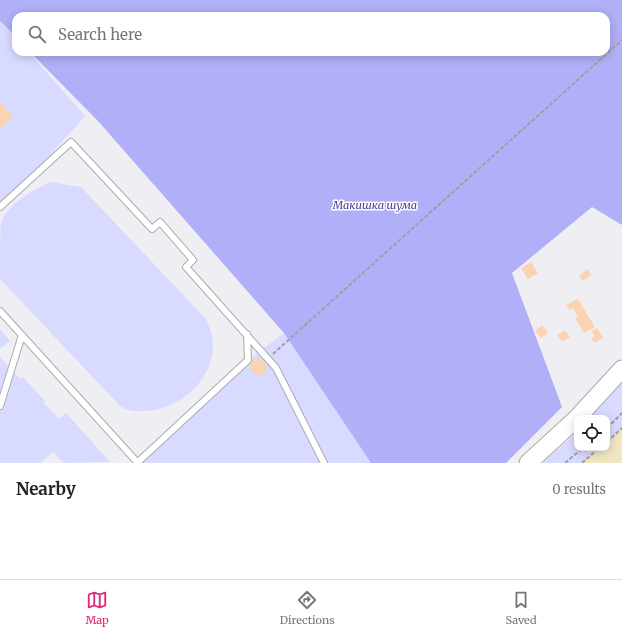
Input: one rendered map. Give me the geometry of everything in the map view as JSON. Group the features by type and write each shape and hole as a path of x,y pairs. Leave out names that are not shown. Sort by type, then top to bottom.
{"street":[{"path":"580,415 622,369"},
{"path":"528,463 574,421"}],"lane":[{"path":"0,207 70,142 152,229 160,222 193,260 186,267 276,368 324,463"},
{"path":"0,311 137,463 248,360 247,334"},
{"path":"0,406 22,335"}],"path":[{"path":"610,51 622,40"},
{"path":"268,358 604,56"},
{"path":"610,425 622,413"},
{"path":"610,439 622,428"},
{"path":"565,463 579,451"},
{"path":"582,463 596,451"}],"shaded area":[{"path":"0,21 12,34 12,56 32,56 85,116 0,212"},
{"path":"51,182 81,187 206,319 212,335 213,351 209,366 202,380 191,392 178,401 162,408 146,411 130,410 120,406 0,279 1,223 4,216 15,203"},
{"path":"0,329 10,341 0,349"},
{"path":"284,333 371,463 137,463 248,360"},
{"path":"0,357 20,379 23,377 59,419 66,413 110,462 63,463 53,452 40,463 0,463"},
{"path":"622,382 622,463 542,463 574,436 574,451 610,451 610,415 593,415"}],"green space":[{"name":"Макишка шума","path":"0,0 622,0 622,225 592,207 512,273 562,407 506,463 371,463 284,333 98,121 34,56 610,56 610,12 12,12 12,33 0,21"}],"sand":[{"path":"622,428 622,463 582,463 596,451 610,451 610,439"}],"building":[{"path":"0,102 13,117 0,128"},
{"path":"531,262 538,273 528,279 521,268"},
{"path":"588,269 591,275 583,281 579,276"},
{"path":"578,299 595,327 584,333 575,318 578,317 573,308 569,310 566,305"},
{"path":"542,325 548,333 541,338 535,331"},
{"path":"597,328 603,338 594,343 591,338 595,336 591,331"},
{"path":"565,330 570,337 562,342 557,335"},
{"path":"259,358 267,365 265,374 256,375 249,368 252,360"}]}
